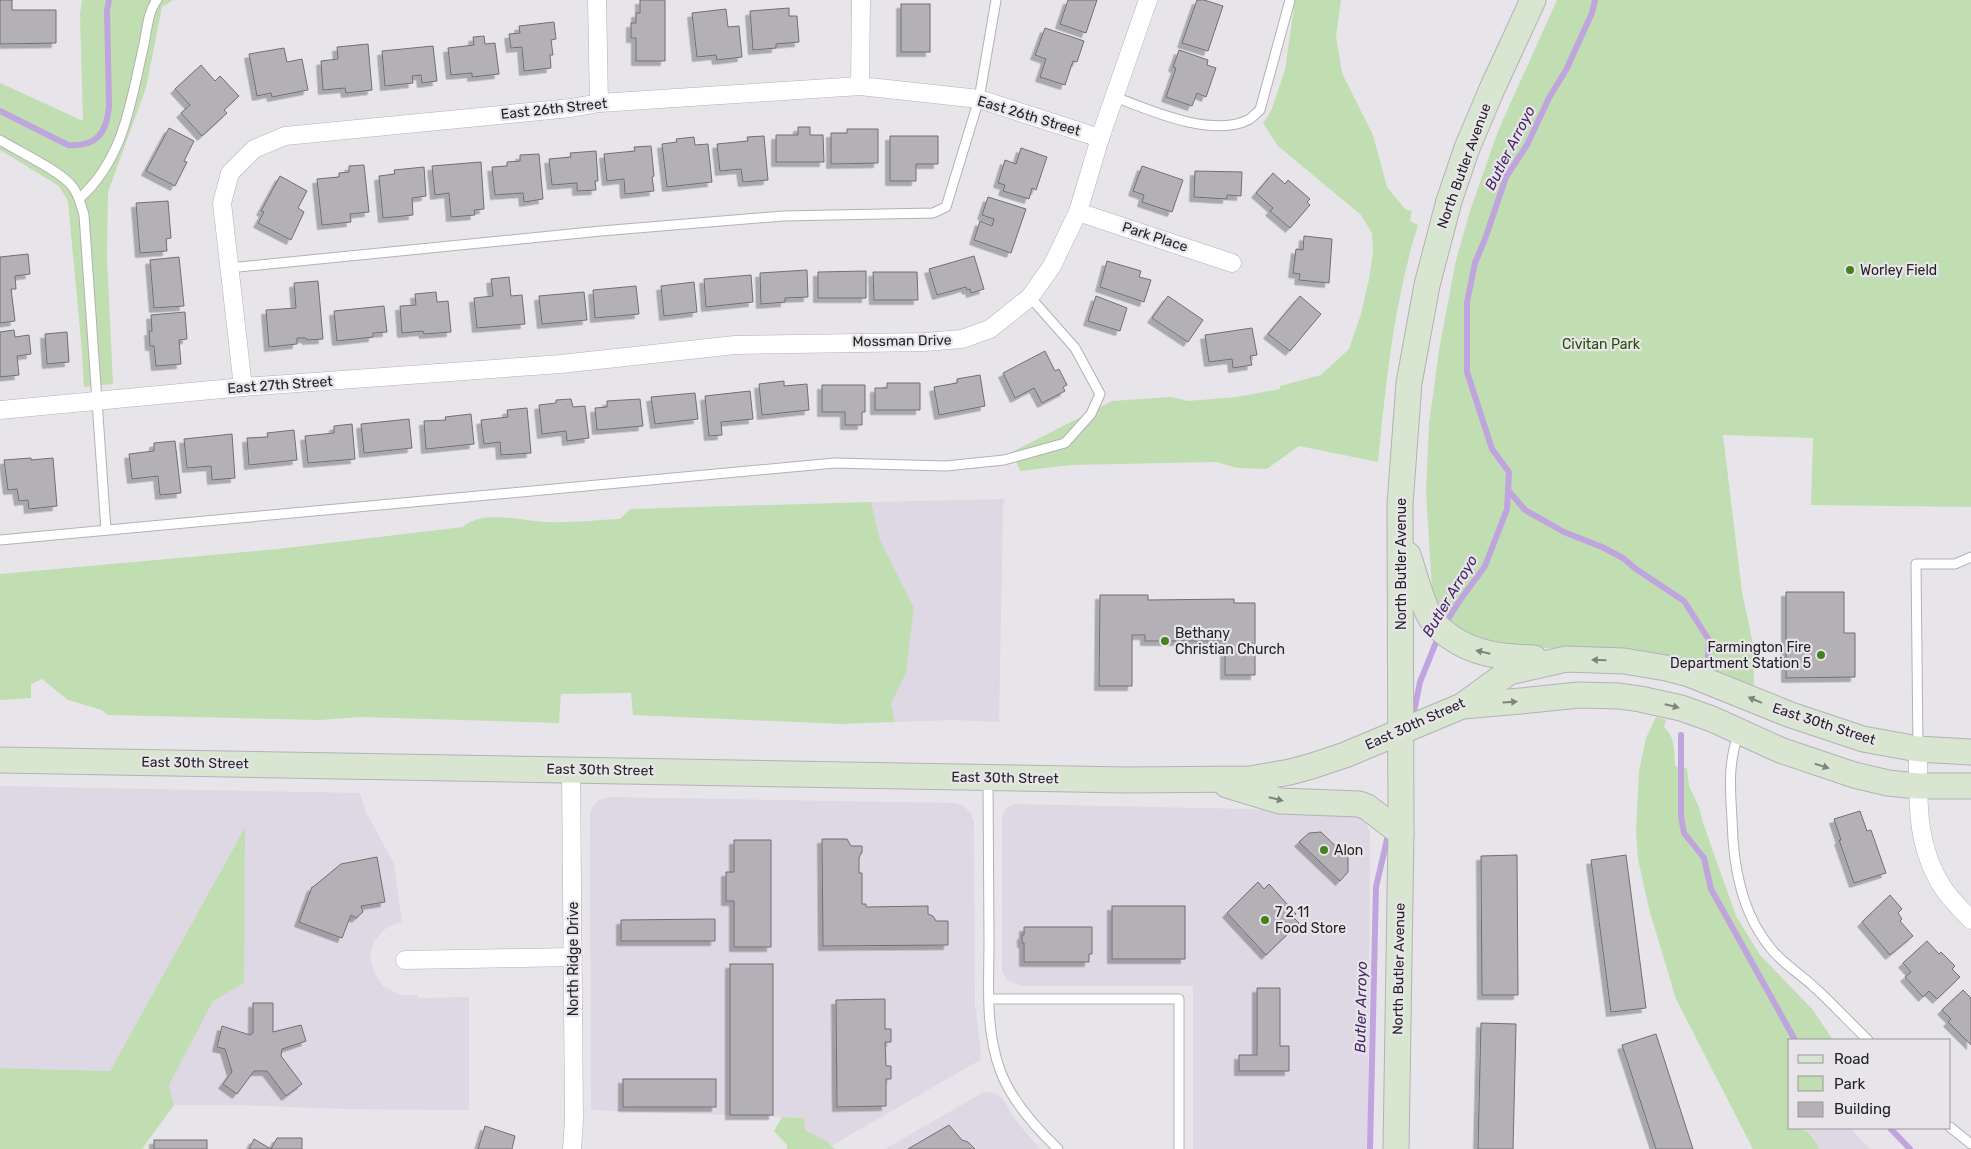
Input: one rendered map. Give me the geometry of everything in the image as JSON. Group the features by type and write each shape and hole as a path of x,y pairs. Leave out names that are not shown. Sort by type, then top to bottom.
{"main road":[{"name":"North Butler Avenue","path":"1396,1149 1401,833 1402,468 1409,383 1429,277 1445,215 1467,148 1533,0"},
{"path":"1402,538 1430,618 1454,640 1478,652 1505,657 1566,659"},
{"name":"East 30th Street","path":"0,760 988,778 1250,779 1305,768 1345,755 1462,706 1509,672 1566,659 1624,662 1689,674 1791,715 1854,736 1918,748 1971,752"},
{"path":"1462,706 1521,702 1579,695 1619,696 1681,708 1806,760 1854,776 1888,783 1918,786 1971,786"},
{"path":"1213,780 1280,801 1359,804 1368,807 1401,833"}],"street":[{"path":"597,0 599,103"},
{"path":"860,86 861,0"},
{"name":"Mossman Drive","path":"561,364 735,345 962,340 990,329 1030,298 1052,266 1078,212 1100,138 1148,0"},
{"name":"East 26th Street","path":"243,387 222,203 230,173 254,149 285,136 571,108 599,103 860,86 978,100 1100,138"},
{"name":"Park Place","path":"1078,212 1232,263"},
{"name":"East 27th Street","path":"0,410 243,387 561,364"},
{"path":"1918,748 1918,814 1921,838 1927,856 1944,889 1971,920"},
{"name":"North Ridge Drive","path":"571,769 574,1120 572,1149"},
{"path":"405,960 573,957"}],"lane":[{"path":"80,198 107,167 120,142 130,106 150,14 157,0"},
{"path":"229,268 783,216 933,213 946,207 978,100 996,0"},
{"path":"1114,97 1157,113 1212,126 1230,125 1248,120 1260,110 1290,0"},
{"path":"0,140 50,170 72,186 80,198 84,215 106,530"},
{"path":"0,540 835,463 946,466 1004,460 1065,443 1091,414 1100,394 1075,348 1030,298"},
{"path":"1918,748 1916,564 1956,564 1971,557"},
{"path":"1739,732 1731,759 1730,777 1732,839 1736,874 1744,900 1758,929 1773,950 1867,1039"},
{"path":"988,778 990,1024 1000,1071 1029,1119 1058,1149"},
{"path":"989,999 1179,999 1179,1149"},
{"path":"1951,1128 1971,1144"}],"shaded area":[{"path":"1005,499 1003,507 999,722 952,720 895,722 891,704 906,673 914,608 880,540 871,502"},
{"path":"0,786 360,793 365,810 394,864 402,921 385,929 373,943 370,958 374,972 383,986 400,995 417,995 418,998 469,997 469,1110 174,1105 169,1085 213,1001 244,982 244,828 110,1071 0,1068"},
{"path":"610,797 955,803 962,805 971,813 974,823 975,1006 981,1050 980,1060 831,1146 826,1141 805,1130 804,1118 591,1110 590,814 593,806 599,800"},
{"path":"1015,804 1349,811 1364,818 1370,832 1368,1149 1193,1149 1193,986 1021,986 1007,980 1002,971 1002,816 1007,807"},
{"path":"984,1092 994,1093 1002,1098 1016,1121 1040,1149 885,1149"},
{"path":"1803,1129 1851,1129 1870,1149 1820,1149 1812,1135"}],"green space":[{"path":"82,0 173,0 162,7 146,88 108,192 107,258 113,384 84,387 68,201 59,186 0,150 0,83 83,121 80,14"},
{"path":"1295,0 1341,0 1336,36 1342,73 1373,135 1387,187 1405,209 1412,211 1410,221 1418,225 1397,312 1378,462 1299,446 1267,469 1237,468 1216,462 1071,465 1020,471 1012,452 1112,401 1171,397 1188,401 1236,397 1280,389 1280,386 1321,375 1349,349 1361,314 1369,279 1373,252 1372,233 1361,215 1278,146 1263,123 1271,111 1285,70"},
{"name":"Civitan Park","path":"1557,0 1971,0 1971,507 1811,505 1813,438 1723,435 1742,592 1753,644 1754,687 1690,663 1606,649 1540,648 1483,644 1442,617 1432,589 1426,492 1429,424 1439,350 1456,260 1470,211 1498,131"},
{"path":"871,502 880,540 914,608 906,673 891,704 895,722 842,724 633,715 631,693 561,694 559,723 362,717 320,720 108,715 102,710 68,700 42,679 31,684 31,698 0,700 0,574 278,549 463,527 480,518 491,517 546,522 574,522 620,519 630,509"},
{"path":"1656,717 1666,720 1664,727 1671,736 1675,766 1687,768 1689,786 1699,807 1736,916 1760,955 1813,1010 1832,1039 1788,1039 1788,1129 1801,1129 1805,1131 1814,1139 1820,1149 1753,1149 1676,999 1649,909 1638,859 1636,831 1639,771 1646,738"},
{"path":"245,827 244,983 213,1001 169,1085 174,1105 142,1149 0,1149 0,1068 110,1071"},
{"path":"782,1117 804,1118 805,1130 826,1141 835,1149 787,1149 787,1145 774,1131"}],"building":[{"path":"0,0 12,0 12,10 56,10 56,43 0,44"},
{"path":"640,0 665,0 665,61 636,61 636,38 631,38 631,23 636,23 636,13 640,13"},
{"path":"1068,0 1097,0 1086,33 1060,24"},
{"path":"1197,0 1204,0 1223,6 1208,51 1182,43"},
{"path":"901,4 930,4 930,52 901,52"},
{"path":"789,8 789,16 797,16 799,42 776,44 776,48 753,50 750,11"},
{"path":"726,9 728,27 739,26 742,57 717,60 716,55 697,57 692,13"},
{"path":"554,22 556,39 551,40 553,55 550,55 551,68 524,71 522,47 511,48 509,34 520,33 519,26"},
{"path":"1045,28 1084,41 1077,62 1073,61 1065,85 1040,77 1046,59 1035,55"},
{"path":"484,36 485,44 495,43 499,74 472,77 472,73 451,75 448,48 474,45 473,37"},
{"path":"368,44 372,90 346,93 345,88 323,90 321,61 338,59 337,47"},
{"path":"433,46 437,81 422,83 421,75 412,76 413,83 385,86 382,51"},
{"path":"284,48 287,62 302,59 308,90 272,97 271,93 257,96 249,54"},
{"path":"1179,50 1208,60 1207,65 1216,68 1206,97 1197,93 1192,106 1166,97 1176,68 1173,67"},
{"path":"201,65 215,81 220,76 239,96 224,110 227,113 202,136 181,113 190,105 175,89"},
{"path":"798,127 810,127 810,135 823,135 824,162 776,162 776,135 798,135"},
{"path":"169,128 194,141 184,161 187,162 175,186 146,171"},
{"path":"847,129 878,129 878,163 831,164 831,133 847,133"},
{"path":"764,136 768,180 743,182 741,169 720,171 717,144 748,141 747,137"},
{"path":"890,136 938,136 938,164 916,164 916,181 890,181"},
{"path":"694,137 695,145 708,144 712,182 667,187 662,144 677,142 676,139"},
{"path":"651,146 654,191 625,194 624,179 607,181 604,154 635,151 634,147"},
{"path":"1021,148 1047,157 1036,190 1032,188 1029,199 1003,191 1005,185 998,183 1005,160 1016,164"},
{"path":"596,151 598,181 595,181 596,190 577,191 577,183 552,185 549,159 571,157 570,153"},
{"path":"539,154 543,199 524,202 523,193 495,195 492,167 507,166 507,162 520,161 520,155"},
{"path":"481,162 484,209 474,210 475,215 451,217 449,193 435,195 432,166"},
{"path":"364,165 369,212 350,214 351,222 322,225 317,179 339,177 339,173 349,172 349,166"},
{"path":"1142,166 1183,180 1172,212 1142,202 1144,195 1133,191"},
{"path":"424,167 426,196 412,198 413,215 383,218 379,176 395,174 394,170"},
{"path":"1195,171 1242,172 1241,196 1227,195 1227,199 1194,197"},
{"path":"1273,173 1285,184 1288,180 1310,199 1307,202 1310,205 1290,228 1270,211 1273,208 1256,193"},
{"path":"280,176 307,191 298,208 304,212 291,240 258,223 264,212 261,211"},
{"path":"988,197 1026,209 1011,253 974,240 980,221 992,226 994,219 982,215"},
{"path":"168,201 171,238 166,239 167,251 140,253 136,203"},
{"path":"1304,236 1332,239 1329,283 1299,280 1300,274 1293,273 1296,249 1303,250"},
{"path":"28,254 30,274 15,276 16,289 11,289 15,321 0,323 0,257"},
{"path":"974,256 984,289 971,293 970,289 967,290 966,287 937,295 929,269"},
{"path":"179,257 184,306 154,308 150,260"},
{"path":"1107,261 1141,271 1139,277 1151,280 1144,302 1100,287"},
{"path":"807,270 808,297 785,298 785,302 761,304 760,273"},
{"path":"866,271 866,298 818,298 818,272"},
{"path":"873,272 917,272 918,300 874,300"},
{"path":"751,275 753,302 706,307 704,279"},
{"path":"509,277 511,296 522,295 525,324 477,328 474,298 493,296 491,279"},
{"path":"318,281 323,339 307,340 306,338 297,338 297,344 269,347 266,310 296,308 294,283"},
{"path":"694,282 697,312 664,316 661,286"},
{"path":"636,286 639,314 595,318 593,290"},
{"path":"436,292 437,302 448,301 451,332 424,334 423,331 402,333 400,306 416,305 415,294"},
{"path":"584,292 587,320 542,324 539,296"},
{"path":"1096,296 1127,308 1120,331 1088,321"},
{"path":"1168,296 1203,320 1188,342 1152,318"},
{"path":"1300,296 1321,314 1290,351 1268,334"},
{"path":"384,306 387,332 373,333 373,337 337,341 334,311"},
{"path":"185,312 187,339 179,340 181,364 156,366 154,346 150,346 149,331 152,331 151,315"},
{"path":"1252,328 1257,355 1250,356 1252,365 1233,368 1232,359 1209,362 1205,335"},
{"path":"14,330 15,337 29,335 31,354 17,356 19,375 0,377 0,332"},
{"path":"67,332 69,362 47,364 45,334"},
{"path":"1045,351 1055,371 1059,369 1067,385 1063,387 1065,391 1042,403 1034,388 1015,398 1003,373"},
{"path":"980,375 985,406 939,415 934,387 957,383 957,379"},
{"path":"784,381 784,386 807,384 809,410 762,415 759,384"},
{"path":"887,383 920,383 920,410 875,410 875,388 887,388"},
{"path":"822,385 865,385 865,412 862,412 862,425 845,425 845,412 822,412"},
{"path":"750,391 753,419 721,422 722,435 709,436 705,396"},
{"path":"695,393 698,419 655,424 651,397"},
{"path":"571,399 573,407 585,406 589,438 567,441 566,431 542,434 539,405 556,403 556,400"},
{"path":"640,399 643,426 597,430 595,408 607,407 607,401"},
{"path":"527,408 531,453 501,455 500,442 484,444 481,420 508,417 507,410"},
{"path":"471,414 474,444 426,449 424,421 446,420 445,417"},
{"path":"409,419 412,448 364,453 361,424"},
{"path":"352,424 355,459 308,463 305,436 334,433 334,426"},
{"path":"294,430 297,460 249,465 247,438 268,437 267,433"},
{"path":"232,434 235,478 212,480 211,466 187,468 184,439"},
{"path":"175,441 181,493 160,495 158,476 132,479 129,454 154,451 154,443"},
{"path":"31,458 31,460 53,458 57,506 29,509 28,500 19,501 17,489 8,490 4,460"},
{"name":"Farmington Fire Department Station 5","path":"1786,592 1844,592 1844,633 1855,633 1855,677 1786,678"},
{"name":"Bethany Christian Church","path":"1100,595 1148,595 1148,600 1234,599 1234,603 1255,603 1255,675 1225,675 1225,641 1145,641 1145,635 1132,635 1132,686 1099,686"},
{"path":"1860,811 1867,831 1871,830 1886,873 1854,883 1834,819"},
{"name":"Alon","path":"1321,832 1348,858 1348,872 1340,881 1299,842 1309,833"},
{"path":"822,839 847,839 851,846 862,846 862,853 859,858 859,873 862,873 862,904 866,904 866,907 928,906 928,914 933,916 936,921 948,921 948,945 823,946"},
{"path":"734,840 771,840 771,947 734,947 734,901 726,901 726,872 734,872"},
{"path":"1517,855 1518,995 1482,995 1481,856"},
{"path":"1626,855 1646,1008 1611,1012 1591,860"},
{"path":"377,857 385,902 361,906 363,912 356,918 351,915 342,938 299,922 312,887 341,864"},
{"name":"7 2 11 Food Store","path":"1258,882 1264,889 1269,884 1296,914 1293,917 1299,923 1266,955 1227,913"},
{"path":"1890,895 1902,909 1898,913 1902,919 1900,921 1913,936 1890,955 1862,922"},
{"path":"1112,906 1185,906 1185,959 1112,959"},
{"path":"715,919 715,941 621,941 621,920"},
{"path":"1024,927 1092,927 1092,954 1089,954 1089,962 1024,962 1022,935 1024,935"},
{"path":"1927,941 1939,954 1941,952 1955,966 1952,969 1960,977 1937,999 1929,991 1923,997 1905,977 1911,972 1903,963"},
{"path":"730,964 773,964 773,1115 730,1115"},
{"path":"1257,988 1280,988 1280,1046 1289,1046 1289,1071 1239,1071 1239,1055 1257,1055"},
{"path":"1963,990 1971,998 1971,1045 1948,1022 1951,1019 1942,1010"},
{"path":"885,999 885,1029 891,1029 891,1042 885,1042 886,1066 891,1066 891,1079 886,1079 886,1106 837,1107 836,1000"},
{"path":"253,1003 273,1003 273,1032 301,1025 306,1041 282,1049 281,1056 302,1084 286,1096 267,1071 254,1071 237,1094 223,1084 232,1072 225,1049 217,1047 222,1026 250,1035 253,1033"},
{"path":"1481,1023 1516,1024 1513,1149 1478,1149"},
{"path":"1656,1034 1693,1149 1656,1149 1622,1045"},
{"path":"623,1079 716,1079 716,1107 623,1107"},
{"path":"949,1125 962,1140 968,1142 975,1149 908,1149"},
{"path":"485,1126 515,1136 512,1149 478,1149"},
{"path":"277,1138 302,1138 302,1149 271,1149"},
{"path":"254,1139 271,1149 249,1149"},
{"path":"154,1140 207,1140 207,1149 154,1149"}],"waterway":[{"path":"0,111 68,145 86,144 99,136 106,123 109,105 107,10 109,0"},
{"name":"Butler Arroyo","path":"1444,626 1485,566 1507,509 1509,472 1492,449 1467,372 1467,302 1475,263 1506,177 1527,145 1549,98 1566,70 1592,13 1595,0"},
{"path":"1508,490 1525,510 1564,532 1602,547 1623,558 1636,569 1684,601 1709,640 1708,657"},
{"name":"Butler Arroyo","path":"1412,721 1420,682 1439,635"},
{"path":"1681,735 1681,816 1684,833 1704,858 1711,889 1794,1039"},
{"name":"Butler Arroyo","path":"1370,1149 1376,887 1389,831"},
{"path":"1891,1129 1910,1149"}],"place":[{"name":"Worley Field","path":"1850,270"},
{"name":"Bethany Christian Church","path":"1165,641"},
{"name":"Farmington Fire Department Station 5","path":"1821,655"},
{"name":"Alon","path":"1324,850"},
{"name":"7 2 11 Food Store","path":"1265,920"}]}
